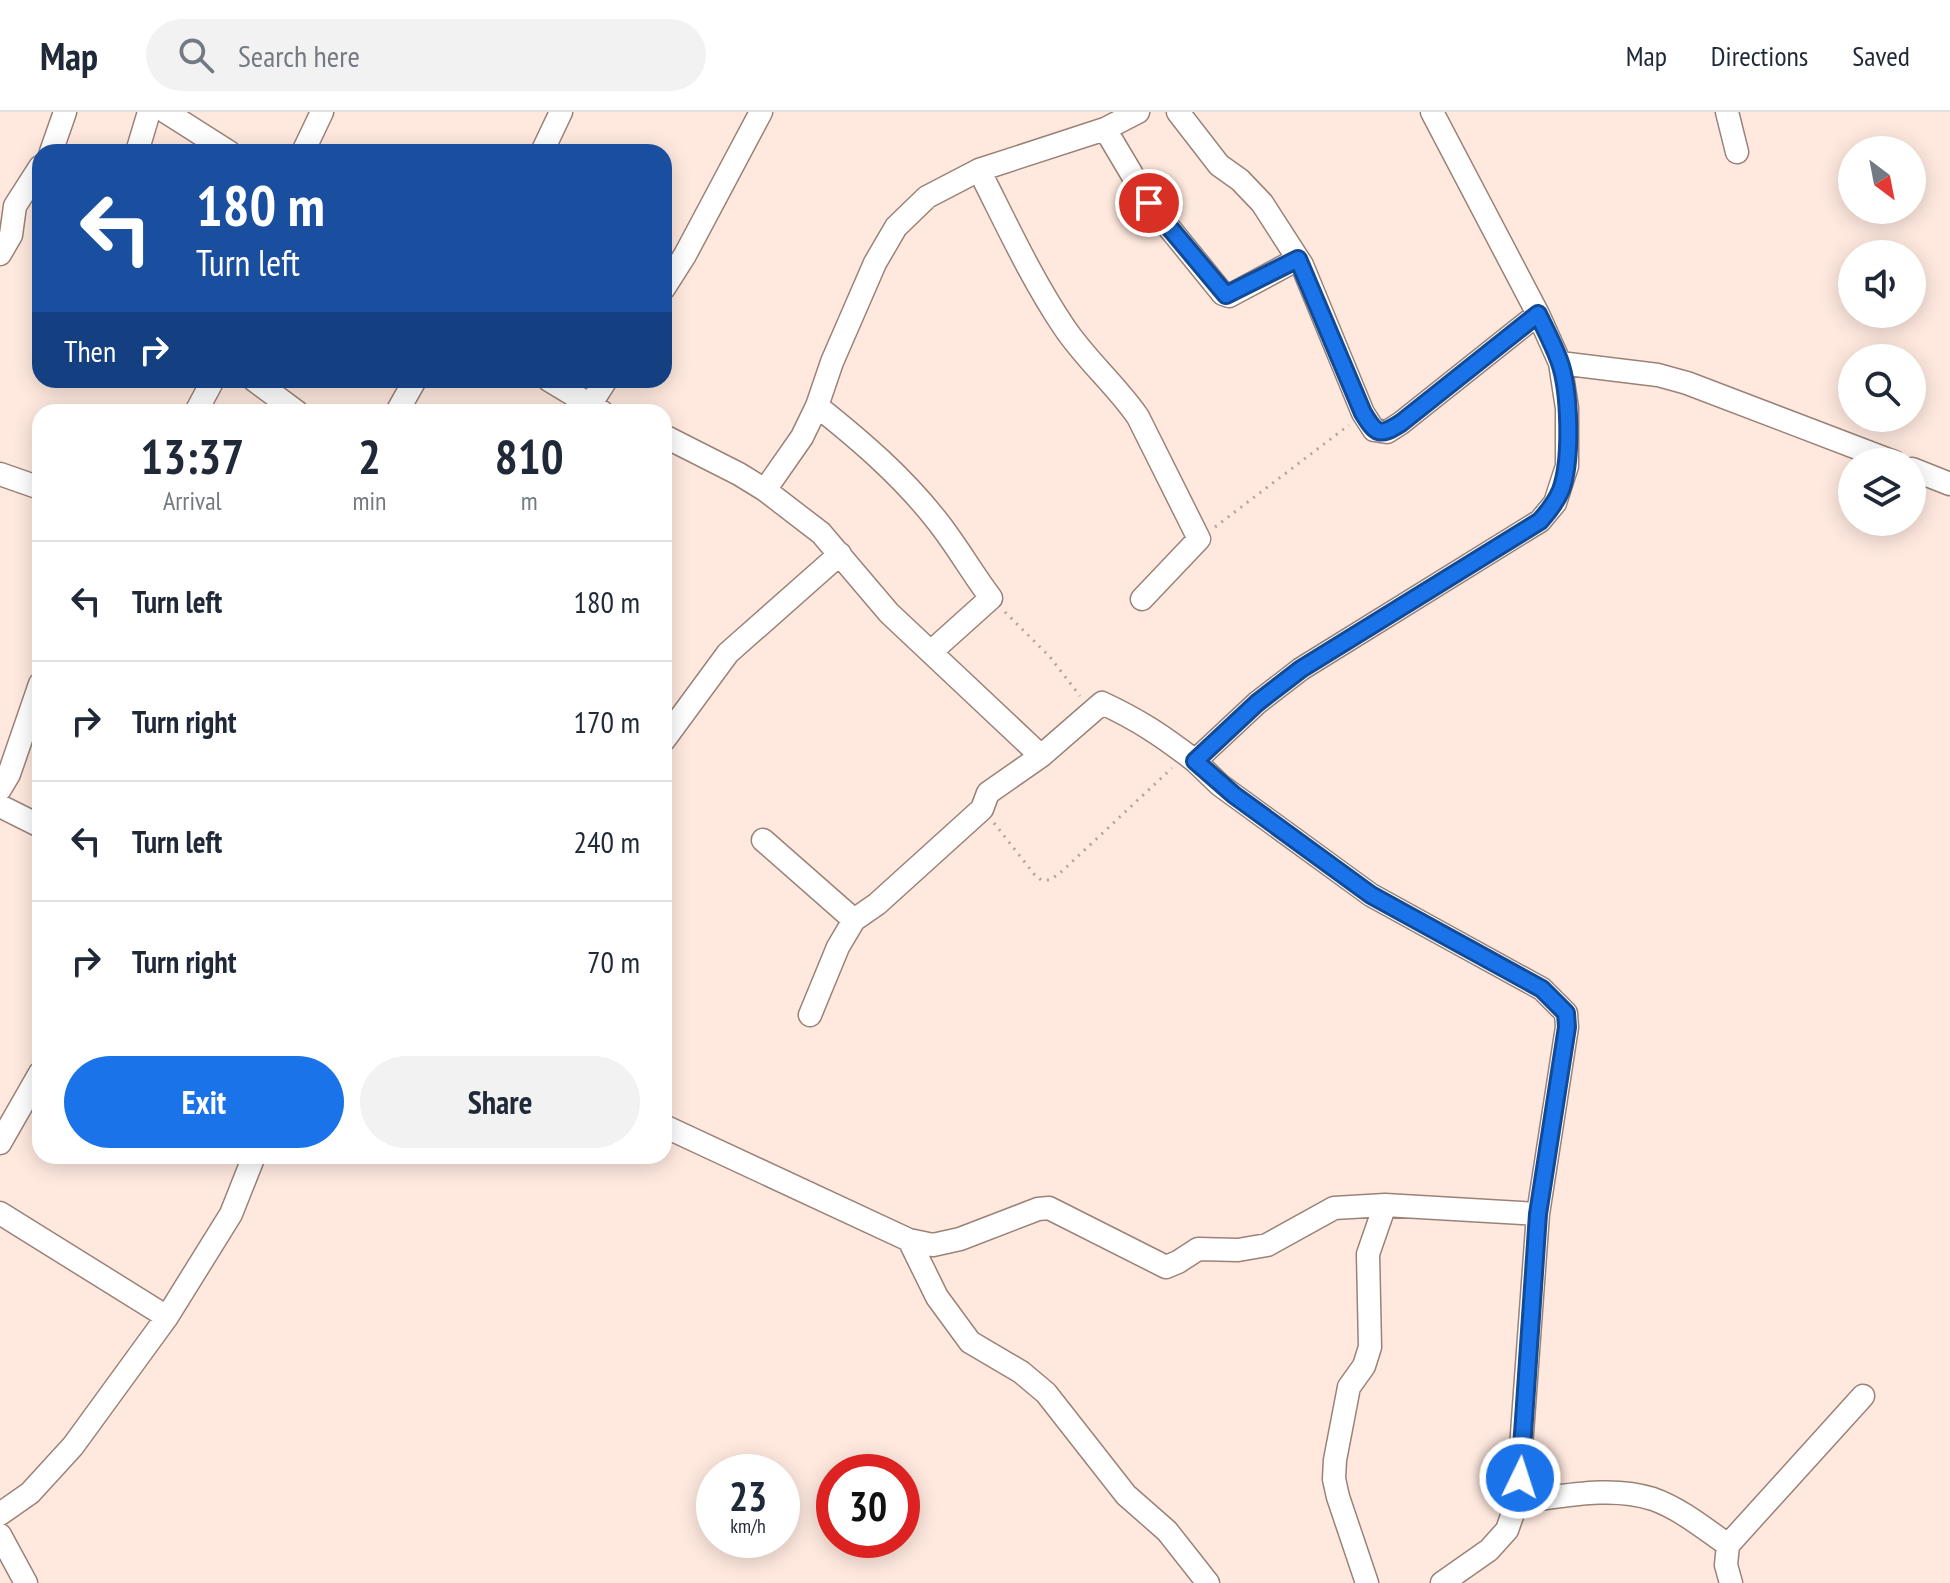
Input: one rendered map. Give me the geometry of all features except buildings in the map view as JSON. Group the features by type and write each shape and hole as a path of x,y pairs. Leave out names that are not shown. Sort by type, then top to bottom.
{"street":[{"path":"54,144 65,112"},
{"path":"139,144 149,112"},
{"path":"166,112 216,144"},
{"path":"307,144 322,112"},
{"path":"546,144 561,112"},
{"path":"672,275 761,112"},
{"path":"765,490 796,447 817,406 832,362 875,263 896,227 927,197 979,170 1105,129 1138,112"},
{"path":"1178,112 1219,165 1240,180 1262,203 1298,259 1363,413 1374,430 1387,432 1538,314"},
{"path":"1191,758 1301,669 1540,521 1555,503 1562,488 1567,466 1567,408 1560,363 1538,314 1432,112"},
{"path":"1727,112 1737,152"},
{"path":"1105,129 1149,203 1223,294 1229,296 1298,259"},
{"path":"979,170 1039,287 1065,329 1138,417 1199,539 1142,599"},
{"path":"0,254 11,235 15,206 32,179"},
{"path":"1560,363 1658,375 1687,383 1857,448"},
{"path":"265,388 286,404"},
{"path":"562,388 589,404"},
{"path":"817,406 868,446 898,476 936,520 991,598 932,651"},
{"path":"672,440 717,461 765,490 821,533 889,613 1041,756"},
{"path":"0,474 32,485"},
{"path":"1926,475 1950,484"},
{"path":"672,729 728,653 840,554"},
{"path":"810,1015 838,947 854,920 877,904 982,809 988,793 1041,756 1102,703 1139,720 1191,758 1220,785 1371,895 1542,989 1566,1013 1567,1027 1538,1214 1517,1502 1507,1530 1489,1550 1442,1583"},
{"path":"0,789 9,774 32,707"},
{"path":"0,806 32,822"},
{"path":"763,840 854,920"},
{"path":"0,1143 32,1087"},
{"path":"672,1130 909,1240 933,1245 960,1239 1038,1209 1049,1208 1166,1267 1198,1249 1238,1250 1267,1245 1334,1208 1385,1205 1538,1214"},
{"path":"0,1514 30,1493 73,1446 167,1317 231,1214 251,1164"},
{"path":"1367,1583 1338,1497 1334,1470 1349,1387 1364,1366 1370,1347 1368,1254 1385,1205"},
{"path":"0,1213 167,1317"},
{"path":"909,1240 937,1297 964,1335 981,1350 1021,1372 1046,1393 1126,1495 1167,1531 1208,1583"},
{"path":"1731,1583 1726,1565 1728,1545 1863,1396"},
{"path":"1517,1502 1609,1492 1631,1494 1672,1508 1728,1545"},
{"path":"0,1535 26,1583"}],"path":[{"path":"1199,539 1363,413"},
{"path":"991,598 1050,657 1081,696 1102,703"},
{"path":"982,809 1034,874 1041,880 1049,880 1191,758"}],"route":[{"path":"1149,203 1223,294 1229,296 1298,259 1363,413 1374,430 1387,432 1401,423 1538,314 1560,363 1567,408 1567,466 1555,503 1540,521 1301,669 1228,728 1195,761 1220,785 1371,895 1542,989 1566,1013 1567,1027 1538,1214 1520,1478"}]}
